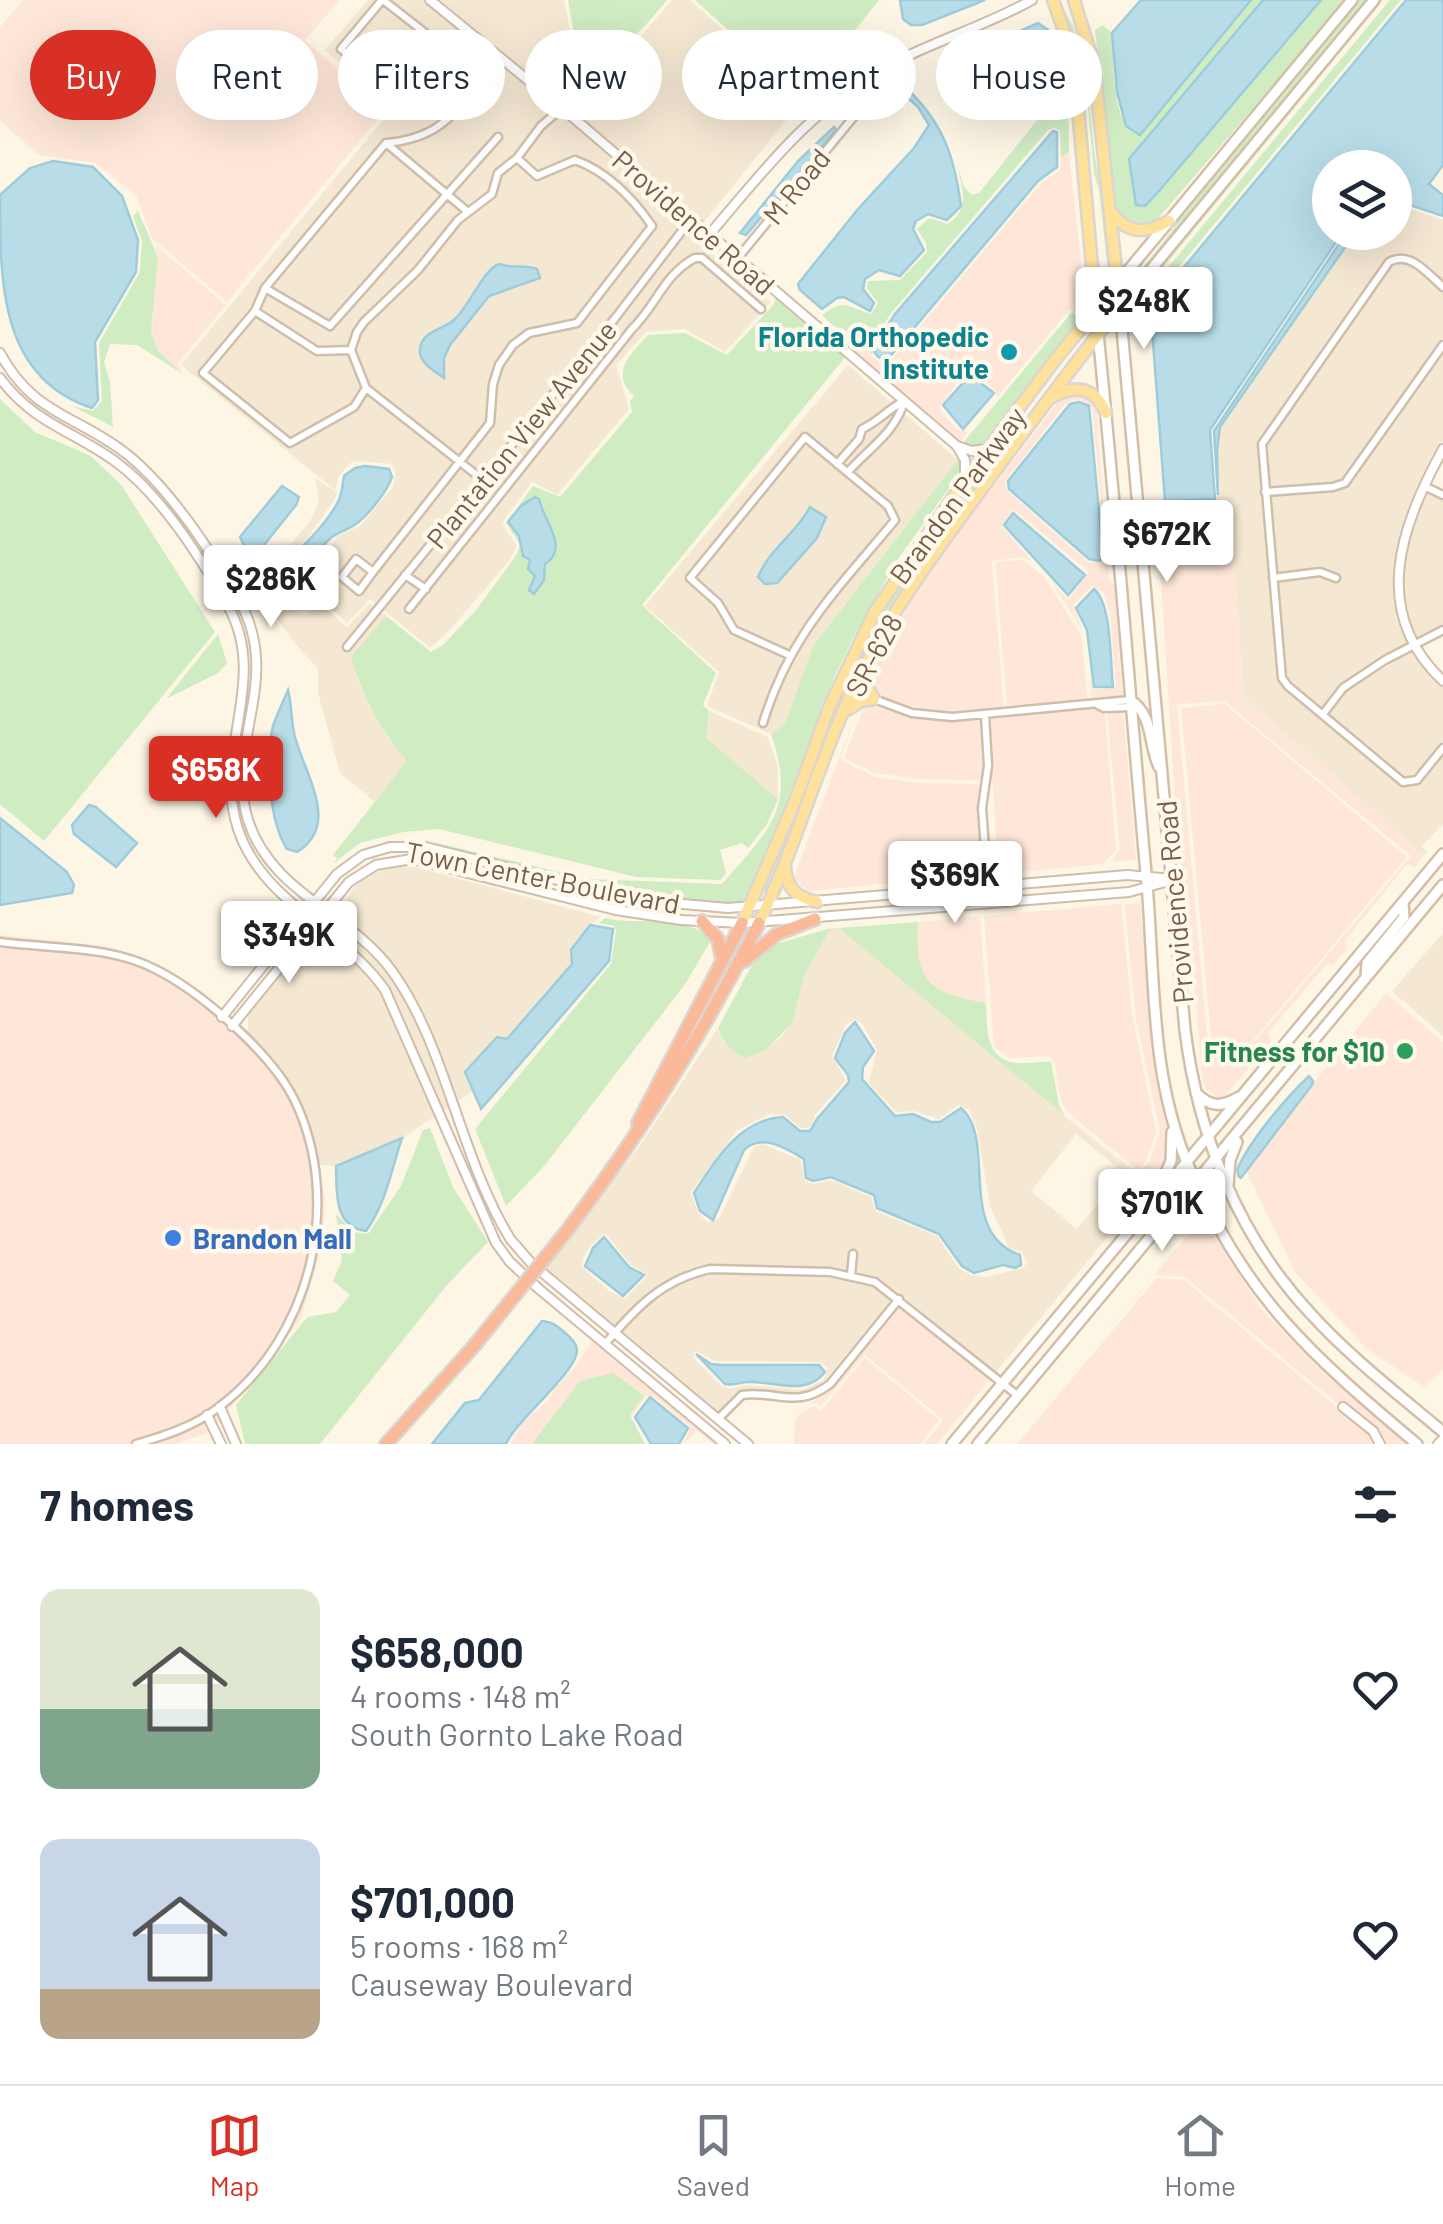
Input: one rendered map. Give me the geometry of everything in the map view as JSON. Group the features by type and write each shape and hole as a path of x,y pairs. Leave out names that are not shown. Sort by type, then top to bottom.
{"highway":[{"path":"732,976 769,939 815,920"},
{"path":"702,922 718,939 722,961"},
{"path":"603,1184 742,923"},
{"path":"386,1444 466,1355 603,1184 666,1091 758,923"}],"main road":[{"name":"Providence Road","path":"1052,0 1074,63 1131,703 1156,1036 1172,1124 1196,1184 1250,1279 1324,1366 1417,1444"},
{"name":"Providence Road","path":"1074,0 1091,51 1110,210 1195,1093 1216,1161 1258,1245 1312,1316 1441,1438"},
{"name":"Brandon Parkway","path":"742,923 851,659 892,585 965,480 1096,308 1352,0"},
{"name":"Brandon Parkway","path":"1010,452 1098,334 1374,0"},
{"path":"1110,210 1118,221 1134,231 1148,231 1169,221"},
{"path":"1046,400 1066,390 1082,389 1098,398 1106,413"},
{"name":"SR-628","path":"842,714 860,674 915,580 1010,452"},
{"path":"758,923 785,866 842,714 857,703 874,699 860,674"},
{"path":"1131,703 1146,716 1152,751 1163,774"},
{"path":"952,1444 1443,854"},
{"path":"785,866 787,882 794,893 816,902"},
{"path":"978,1444 1443,885"},
{"path":"1366,978 1367,962 1404,917 1403,902"},
{"path":"1195,1093 1214,1105 1222,1105 1246,1093"},
{"path":"1147,1210 1169,1167 1172,1124"},
{"path":"1228,1188 1230,1160 1242,1128"},
{"path":"1164,1222 1192,1214 1217,1225"}],"street":[{"path":"357,30 382,0 421,30"},
{"name":"Providence Road","path":"430,0 525,78"},
{"path":"709,235 788,143 852,88 896,62 987,24 1032,0"},
{"path":"366,388 354,406 290,443 203,373 255,311 265,288 386,143 405,142 437,130 447,120"},
{"path":"483,480 366,388 352,350 356,332 364,322 418,270 458,220 492,194 498,174 549,120"},
{"name":"Providence Road","path":"576,120 957,446"},
{"name":"M Road","path":"737,259 851,120"},
{"path":"265,288 330,326 498,137"},
{"path":"386,143 468,212"},
{"path":"373,572 356,559 342,577 359,590 490,423 493,384 499,365 513,345 529,334 577,323 652,226 641,210 595,167 575,160 537,176 517,158"},
{"name":"Plantation View Avenue","path":"347,647 692,219"},
{"path":"1443,288 1407,258 1397,257 1385,266 1262,444 1282,678 1403,782 1417,780 1443,748"},
{"path":"409,608 648,314 667,279 695,258 702,258 761,309"},
{"path":"255,311 317,351 352,350"},
{"path":"616,317 632,329"},
{"path":"1265,492 1345,483 1443,345"},
{"path":"0,353 14,376 42,404 106,440 152,477 238,597 254,637 258,667 242,766 247,818 273,866 377,954 401,985 511,1240 532,1264 748,1444"},
{"path":"0,378 39,418 99,450 145,487 226,603 240,634 246,676 230,762 234,815 242,839 260,871 360,960 389,996 496,1242 518,1270 725,1444"},
{"path":"837,464 859,439 862,428 872,426 889,408 904,401"},
{"path":"848,473 899,418 904,401"},
{"path":"872,426 879,430 881,438"},
{"path":"763,723 776,682 810,622 895,520 888,506 806,437 690,578 718,603 734,630 789,655"},
{"path":"859,439 871,448"},
{"path":"957,446 972,451 989,448"},
{"path":"957,446 965,460 965,480"},
{"path":"1443,449 1405,532 1398,574 1402,612 1415,645 1443,681"},
{"path":"1424,486 1443,495"},
{"path":"1273,578 1320,572 1336,578"},
{"path":"406,576 426,590"},
{"path":"1323,714 1343,688 1443,630"},
{"path":"874,699 932,716 1097,704 1103,700 1131,703"},
{"path":"986,714 988,766 982,808 989,904"},
{"name":"Town Center Boulevard","path":"222,1018 313,902 352,862 374,850 413,845 638,900 698,907 767,906 1128,874 1146,881 1173,879"},
{"name":"Town Center Boulevard","path":"232,1026 350,882 386,862 412,859 616,910 702,922 742,923 1129,892 1146,881"},
{"path":"0,942 102,952 133,960 167,976 232,1026 279,1074 314,1151 320,1194 314,1248 292,1315 262,1362 220,1407 178,1430 136,1444"},
{"path":"851,1276 853,1254"},
{"path":"605,1344 650,1295 691,1273 710,1268 851,1276 876,1282 1017,1396"},
{"path":"718,1419 732,1402 747,1394 796,1400 820,1392 899,1299"},
{"path":"220,1407 236,1444"},
{"path":"1344,1407 1374,1432 1380,1444"},
{"path":"207,1415 221,1444"}],"shaded area":[{"path":"23,0 340,0 314,30 176,30 176,120 318,120 318,51 338,69 338,120 377,120 227,302 152,238 136,195 95,163 39,155 0,121 0,27"},
{"path":"368,0 564,0 570,30 525,30 525,120 662,120 662,30 647,30 672,0 690,0 724,30 682,30 682,120 786,120 692,237 771,302 725,352 685,329 646,332 616,365 629,409 557,495 532,482 502,523 517,546 509,561 430,648 370,599 347,623 315,595 323,584 325,553 338,536 360,526 393,487 396,472 392,464 350,463 339,476 335,490 181,365 383,120 505,120 505,30 342,30"},
{"path":"338,35 338,61 325,50"},
{"path":"1069,152 1085,299 1075,311 1069,310 997,397 996,391 975,373 964,374 940,406 958,430 968,432 959,444 850,350 855,340 878,361 890,362 1041,183 1060,170 1061,157"},
{"path":"1412,210 1443,220 1443,282 1409,255 1395,253 1386,259 1258,444 1279,680 1401,785 1421,782 1443,755 1443,824 1422,846 1427,853 1424,856 1243,696 1233,538 1220,493 1220,427 1343,250 1412,250"},
{"path":"155,245 226,305 177,364 184,375 158,351 151,332 158,257"},
{"path":"1398,261 1410,264 1443,292 1443,337 1342,480 1269,488 1266,445 1388,269"},
{"path":"1443,352 1443,440 1407,514 1395,562 1395,602 1410,643 1340,684 1322,709 1286,677 1277,581 1320,576 1339,583 1341,576 1319,568 1277,573 1270,496 1334,491 1348,486"},
{"path":"848,365 958,460 813,646 785,724 771,734 707,706 719,672 645,606"},
{"path":"1075,395 1090,397 1096,403 1122,695 1096,700 1091,695 1089,670 1093,690 1116,688 1110,614 1104,593 1092,586 1073,606 1084,633 1051,581 1068,600 1089,572 1013,509 1001,526 1034,563 1023,557 992,561 1004,709 932,712 878,696 867,683 924,578 1060,399","holes":["1080,399 1092,407 1106,554 1101,564 1088,562 1007,491 1005,481 1067,402"]},
{"path":"315,478 337,493 336,497 306,540 280,564 270,582 292,610 305,615 313,610 313,598 347,627 370,603 374,607 342,647 348,652 381,612 386,616 352,658 358,681 388,738 408,761 375,802 340,773 318,693 318,669 260,594 268,571 309,523 319,502"},
{"path":"1427,491 1443,499 1443,625 1417,639 1403,602 1402,575 1406,544"},
{"path":"1220,493 1233,538 1243,696 1424,856 1415,867 1407,864 1345,941 1348,948 1333,965 1327,964 1268,1033 1271,1041 1221,1101 1205,1088 1202,1077 1188,904 1179,861 1158,535 1161,501 1166,505 1216,502","holes":["1224,701 1411,856 1245,1053 1218,1051 1207,1036 1177,707"]},
{"path":"1024,560 1045,578 1082,637 1087,696 1105,715 1116,850 1103,864 1012,873 997,865 993,781 918,779 875,773 844,758 865,704 924,719 1008,717 995,562"},
{"path":"1414,650 1443,686 1443,741 1415,776 1404,777 1328,714 1346,691"},
{"path":"1225,704 1407,857 1245,1050 1219,1047 1211,1036 1181,708"},
{"path":"859,706 841,757 843,761 875,777 918,783 981,784 978,808 983,874 809,891 793,879"},
{"path":"709,711 768,737 778,767 778,799 705,738"},
{"path":"1123,711 1136,860 1110,862 1120,850 1107,712"},
{"path":"411,866 601,917 590,925 572,964 507,1039 497,1037 466,1072 473,1091 402,1138 336,1166 320,1165 301,1105 283,1074 248,1033 248,1016 308,942 326,942 349,916 345,902 354,887 389,868"},
{"path":"1140,903 1152,1040 1168,1134 1163,1171 1149,1187 1065,1116 1137,1173 1150,1161 1160,1131 1135,1014 1125,904"},
{"path":"1121,904 1132,1014 1156,1132 1147,1159 1138,1170 1069,1113 1062,1104 1054,1061 1049,1056 1010,1058 994,1047 984,916"},
{"path":"980,916 986,1003 948,996 924,979 918,962 918,922"},
{"path":"831,928 841,928 1149,1187 995,1373 899,1293 877,1279 855,1273 857,1251 849,1250 847,1271 710,1265 689,1269 647,1292 614,1327 544,1269 639,1147 718,1028 723,1042 766,1050 792,1022 805,973","holes":["855,1019 863,1025 877,1050 869,1083 896,1112 914,1111 939,1119 959,1105 969,1110 977,1128 990,1206 1009,1248 1022,1252 1027,1263 1023,1268 986,1277 973,1276 959,1269 937,1236 875,1211 871,1197 831,1180 813,1184 805,1181 801,1160 763,1144 754,1147 719,1219 708,1222 698,1213 691,1192 737,1130 770,1114 785,1115 801,1128 813,1123 814,1116 846,1080 832,1056 846,1024","1076,1134 1123,1172 1077,1229 1031,1191","605,1233 631,1265 648,1275 625,1299 609,1291 582,1267 590,1246"]},
{"path":"1443,933 1443,1036 1392,991"},
{"path":"0,935 110,947 204,1003 233,1025 294,1086 325,1197 323,1241 301,1319 210,1432 175,1444 0,1444"},
{"path":"1386,993 1443,1042 1443,1370 1424,1387 1366,1348 1295,1272 1245,1168"},
{"path":"1200,1220 1261,1309 1324,1374 1407,1444 1385,1444 1371,1424 1343,1402 1339,1405 1185,1277 1155,1275 1090,1352"},
{"path":"711,1273 850,1279 874,1286 893,1299 817,1389 796,1396 746,1390 734,1395 717,1413 621,1333 652,1298 672,1285","holes":["693,1353 715,1361 819,1362 827,1367 828,1373 822,1381 802,1390 747,1385 731,1389 723,1387 695,1360"]},
{"path":"1157,1278 1184,1280 1369,1434 1375,1444 1017,1444"},
{"path":"900,1304 990,1379 937,1444 924,1444 942,1422 941,1418 865,1355 820,1407 815,1403 808,1405 833,1387"},
{"path":"593,1339 719,1444 697,1431 683,1444 691,1427 652,1395 647,1395 631,1417 580,1381 532,1444 511,1444 523,1422 548,1401"},
{"path":"865,1358 939,1420 920,1444 794,1444 795,1421 802,1412 815,1406 821,1411"}],"green space":[{"path":"568,0 667,0 640,30 573,30"},
{"path":"695,0 879,0 855,30 728,30"},
{"path":"1251,0 1263,0 1130,159 1315,0 1348,0 1155,222 1139,229 1120,218 1116,209 1102,90 1102,30 1095,30 1103,25 1112,33 1117,100 1133,132 1169,101"},
{"path":"1358,0 1369,0 1134,279 1182,212"},
{"path":"1379,0 1383,0 1138,298 1137,293"},
{"path":"1390,0 1401,0 1152,299 1149,333 1126,314"},
{"path":"1037,120 1069,120 1069,152 1061,157 1060,131 1054,127 1048,130 892,312 871,344 873,355 822,315 842,305 871,314 878,303 867,288 868,281 900,280 927,252 917,229 929,218 948,224 960,212 963,198 957,165 964,187 972,195 979,193"},
{"path":"1089,120 1107,222 1108,272 1099,190"},
{"path":"138,211 158,257 151,332 158,351 183,374 137,345 110,344 104,362 110,382 113,427 72,406 93,411 102,401 99,343 140,272 142,241 133,216"},
{"path":"776,297 846,356 642,605 716,673 703,705 709,711 706,738 778,799 766,826 748,848 742,843 720,850 726,873 720,880 636,877 439,829 403,832 360,843 333,864 337,859 333,855 407,761 373,712 351,657 386,616 431,652 443,645 477,609 517,554 520,544 506,523 533,486 560,497 632,412 630,402 634,396 627,388 623,372 648,335 685,333 727,355","holes":["539,499 554,541 529,590 535,576 531,560 523,556 519,536 508,522 521,506"]},
{"path":"1072,312 1080,321 983,446 963,443"},
{"path":"0,399 35,432 91,456 122,486 215,632 44,841 0,804"},
{"path":"992,451 981,484 885,619 769,891 764,892 826,723 871,627 913,559"},
{"path":"960,457 960,473 900,556 857,630 835,676 779,828 745,901 716,903 628,891 420,839 589,879 722,884 774,817 781,782 771,734 785,724 813,646"},
{"path":"218,634 227,663 218,673 166,699"},
{"path":"605,918 676,923 711,940 686,983 545,1165 506,1206 475,1129 611,964 616,930 599,923"},
{"path":"918,922 919,959 929,981 950,995 986,1003 990,1041 999,1056 1017,1063 1051,1062 1059,1105 1065,1116 839,928"},
{"path":"831,928 805,973 792,1023 766,1050 744,1058 735,1052 718,1028 759,952"},
{"path":"430,1128 453,1187 488,1242 447,1285 320,1444 245,1444 236,1405 308,1317 336,1312 350,1295 333,1281 342,1260 336,1214 354,1232 368,1234 401,1186 423,1130"},
{"path":"613,1373 644,1396 630,1415 645,1444 532,1444 580,1381"}],"water":[{"path":"900,0 985,0 922,25 911,25 903,19"},
{"path":"1141,0 1251,0 1140,135 1126,126 1117,92 1112,33"},
{"path":"1263,0 1321,0 1159,191 1145,206 1136,205 1129,159"},
{"path":"1406,0 1443,0 1443,165 1429,184 1443,195 1443,216 1412,206 1412,150 1312,150 1312,250 1331,250 1210,430 1215,499 1165,501 1152,329 1155,302"},
{"path":"1038,23 1048,30 1022,30"},
{"path":"916,97 944,139 961,206 947,220 928,214 916,221 913,229 924,250 900,276 879,270 865,279 863,289 874,303 870,311 844,297 822,309 798,284 858,209 914,148 929,125"},
{"path":"834,127 836,130 746,235 740,233 798,161"},
{"path":"1053,131 1057,132 1057,167 1038,181 887,360 878,357 873,350 895,314"},
{"path":"53,161 93,167 122,196 138,240 136,272 95,342 98,400 92,408 62,394 39,375 22,351 5,294 0,195 30,168"},
{"path":"1335,250 1343,250 1220,427 1218,495 1214,431"},
{"path":"499,264 537,269 540,278 489,296 450,345 444,358 444,378 422,358 422,343 429,334 455,319 487,273"},
{"path":"970,375 994,393 963,429 943,405"},
{"path":"1070,404 1089,406 1103,554 1100,561 1089,559 1009,489 1008,481"},
{"path":"365,466 389,469 389,483 365,516 325,544 311,594 291,600 273,582 332,511 340,497 344,476"},
{"path":"282,486 299,497 296,505 256,555 248,554 240,537"},
{"path":"535,497 553,534 555,550 534,594 529,590 535,576 528,569 530,560 523,556 519,536 508,522"},
{"path":"810,507 826,517 817,538 777,583 765,584 758,577 763,567"},
{"path":"1013,513 1085,575 1068,595 1004,525"},
{"path":"1094,589 1107,620 1113,687 1094,687 1087,630 1076,608"},
{"path":"288,690 295,737 312,783 318,814 317,828 310,841 297,852 287,849 276,823 269,772 273,726"},
{"path":"89,805 137,843 116,867 74,834 72,825"},
{"path":"0,818 67,872 74,885 72,893 0,905"},
{"path":"590,925 613,929 609,961 481,1109 465,1072 497,1037 507,1039 572,964 571,950"},
{"path":"855,1022 874,1051 863,1067 862,1079 895,1116 913,1114 940,1122 961,1108 971,1122 989,1227 1000,1244 1020,1255 1021,1265 1003,1265 974,1273 962,1266 939,1234 877,1208 874,1195 831,1177 813,1181 806,1178 804,1159 766,1142 744,1150 713,1220 700,1211 694,1193 741,1133 768,1119 783,1117 800,1131 810,1131 849,1082 835,1058 845,1033"},
{"path":"1309,1076 1312,1085 1239,1177 1237,1170 1259,1133"},
{"path":"402,1138 373,1220 366,1231 355,1228 339,1206 336,1166"},
{"path":"604,1237 629,1267 644,1275 623,1296 585,1266 593,1248"},
{"path":"542,1321 556,1325 572,1339 577,1350 575,1359 506,1444 432,1444 465,1403 479,1400"},
{"path":"696,1354 711,1364 819,1365 825,1372 817,1380 799,1386 725,1384"},
{"path":"650,1397 688,1428 679,1444 651,1444 635,1417"}],"place":[{"name":"Florida Orthopedic Institute","path":"1009,352"},
{"name":"Fitness for $10","path":"1405,1051"},
{"name":"Brandon Mall","path":"173,1238"}]}
